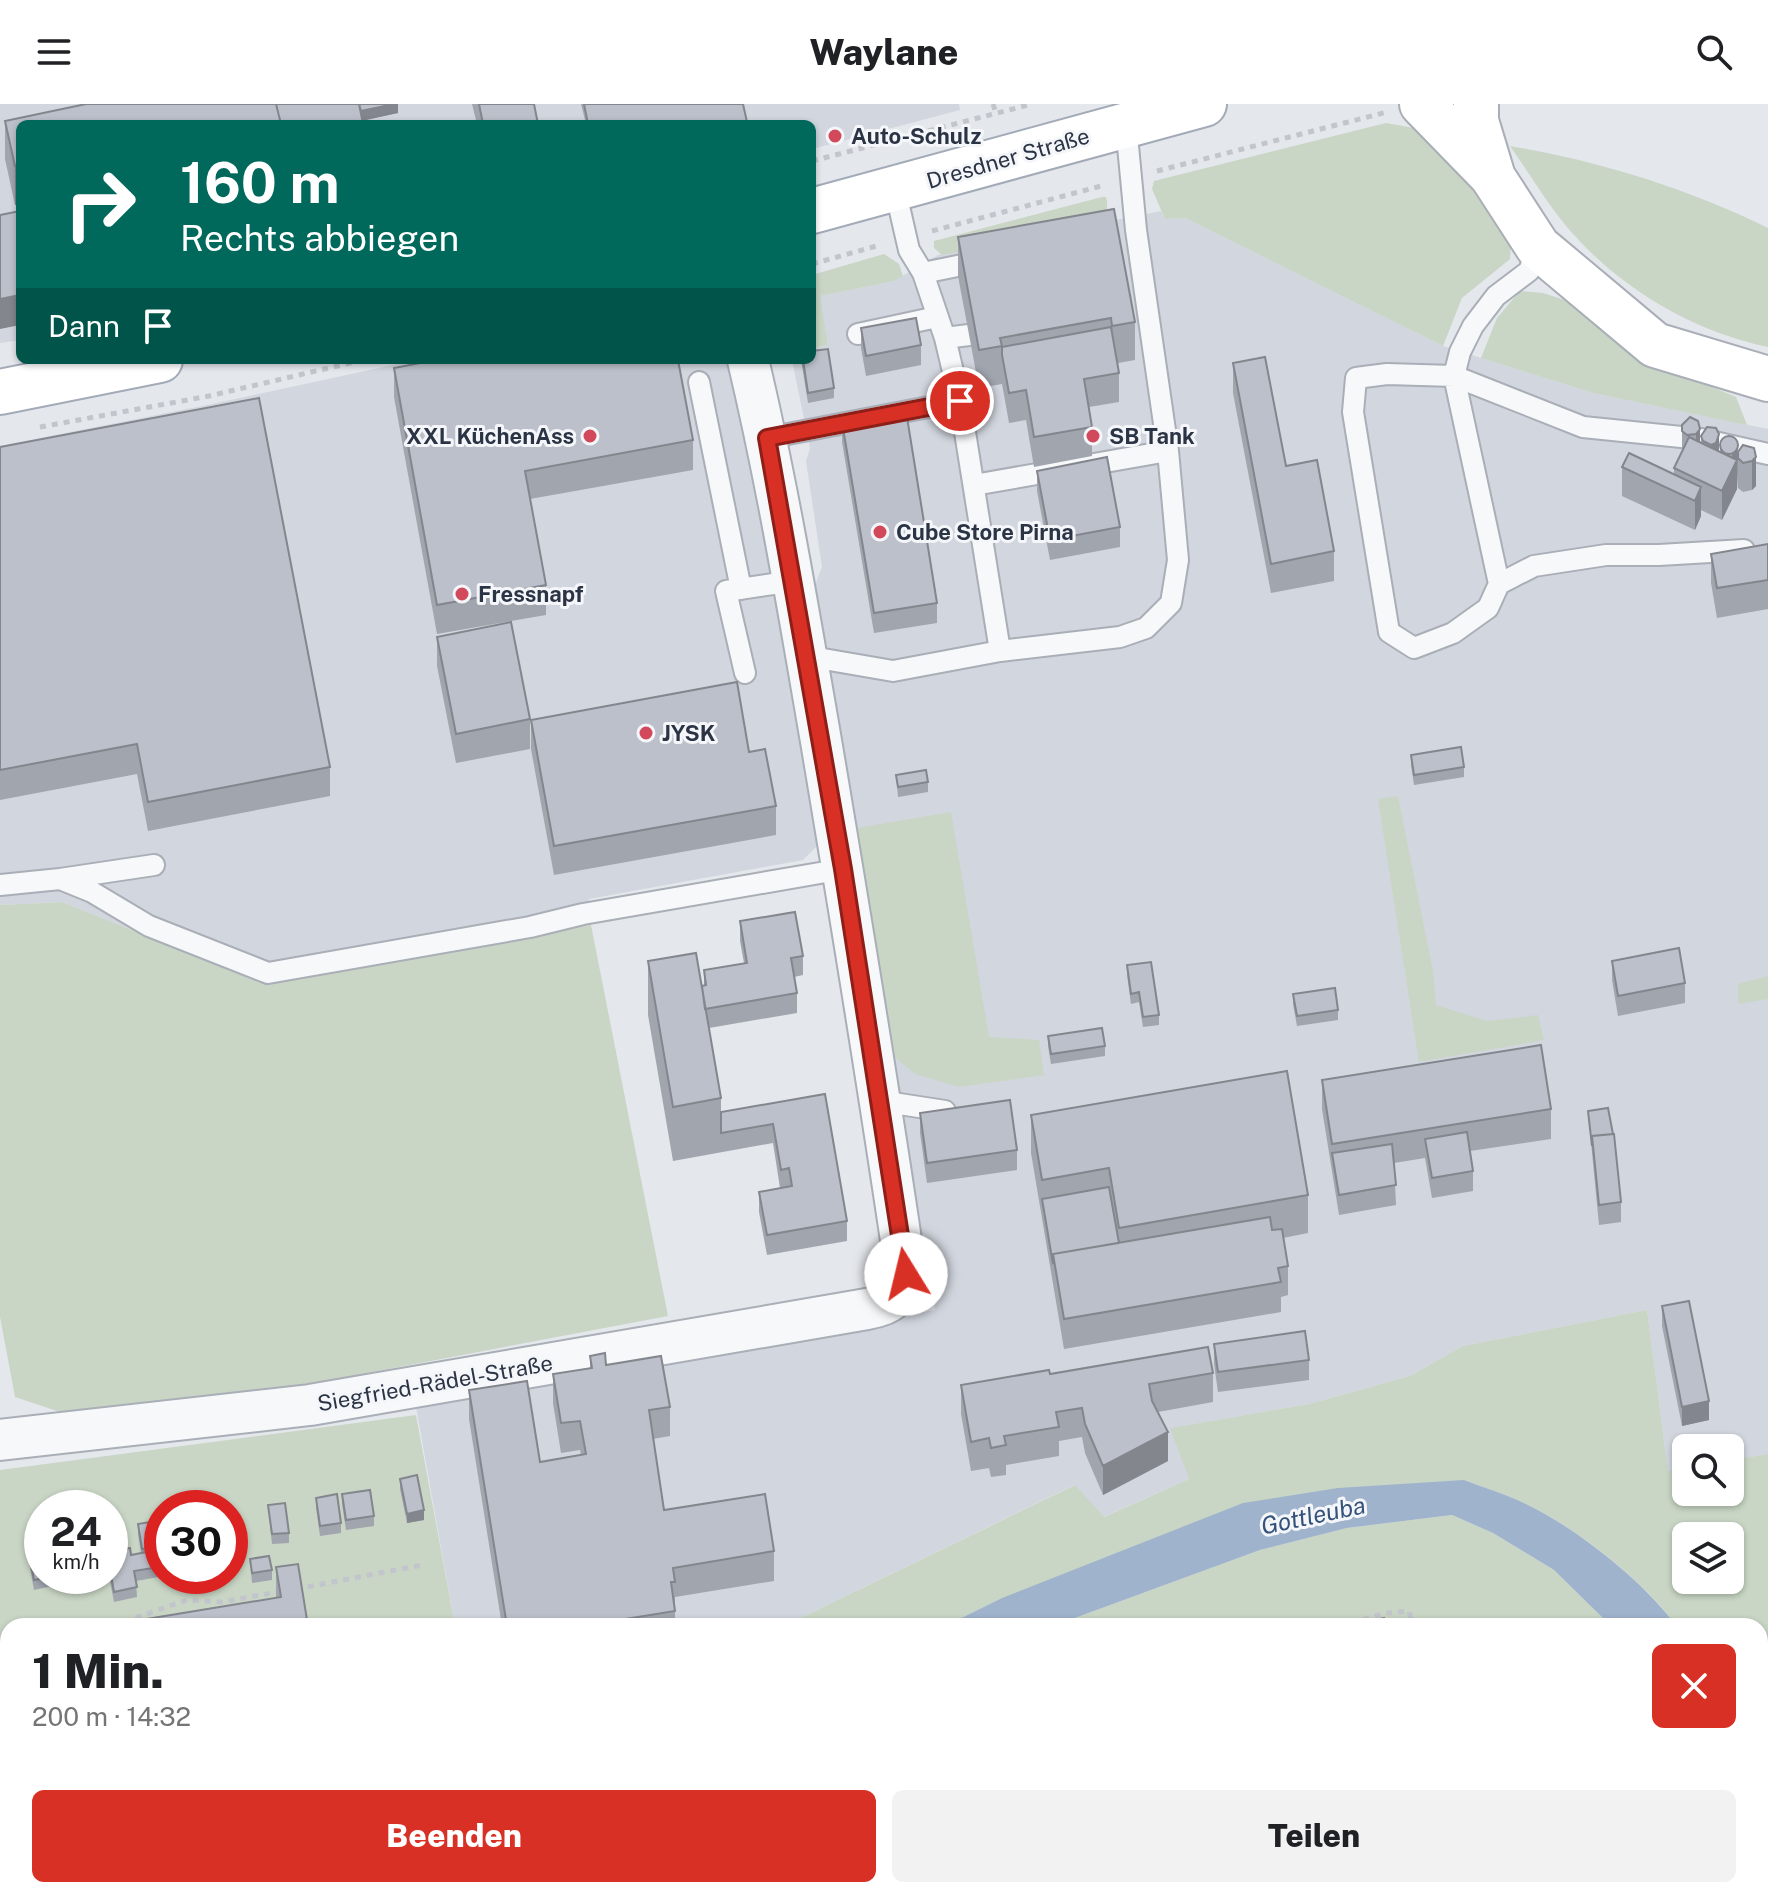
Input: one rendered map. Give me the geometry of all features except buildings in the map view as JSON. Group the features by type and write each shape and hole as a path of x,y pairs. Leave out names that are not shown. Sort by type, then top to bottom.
{"main road":[{"name":"Dresdner Straße","path":"816,210 1204,104"},
{"path":"1422,104 1492,176 1538,247 1655,345 1768,379"},
{"path":"1476,104 1476,121 1492,176"},
{"path":"0,392 140,364"}],"street":[{"name":"Siegfried-Rädel-Straße","path":"1,1434 310,1405 867,1309 886,1305 897,1297 906,1274 880,1101 794,581 767,438 749,364"}],"lane":[{"path":"806,656 893,671 1000,651 1120,637 1146,628 1171,603 1178,560 1168,451 1147,304 1128,231 1126,125"},
{"path":"895,189 909,250 923,273 945,338 960,401 1000,651"},
{"path":"1538,247 1529,271 1496,296 1473,326 1460,352 1454,376 1499,584 1488,608 1453,633 1414,648 1389,632 1353,412 1356,378 1387,374 1454,376 1583,427 1701,439 1768,454"},
{"path":"923,273 999,257"},
{"path":"1125,306 1147,304"},
{"path":"858,334 937,317"},
{"path":"945,338 969,335"},
{"path":"699,382 741,589"},
{"path":"767,438 960,401"},
{"path":"974,485 1168,451"},
{"path":"1499,584 1534,566 1594,557 1744,550"},
{"path":"745,673 726,591 794,581"},
{"path":"0,885 154,865"},
{"path":"60,879 92,892 149,926 268,973 843,869"},
{"path":"880,1101 945,1111"}],"path":[{"path":"993,104 996,113"},
{"path":"816,160 1032,104"},
{"path":"30,429 209,396 346,364"},
{"path":"135,1618 187,1600 222,1602 422,1565"},
{"path":"1368,1618 1409,1611 1411,1618"}],"shaded area":[{"path":"0,104 959,104 960,110 816,148 816,120 16,120 16,341 0,343"},
{"path":"1161,211 1165,219 1185,218 1443,346 1593,393 1768,429 1768,1454 1744,1458 1744,1434 1672,1434 1672,1471 1668,1472 1647,1310 1463,1346 1410,1376 1309,1404 1171,1428 1189,1479 1103,1517 1074,1485 800,1618 454,1618 415,1401 935,1310 809,601 822,567 806,461 810,448 793,364 816,364 816,347 828,345 819,296 894,281 938,255"},
{"path":"397,364 734,364 744,406 820,843 803,860 589,899 591,925 264,983 62,902 0,905 0,446"}],"green space":[{"path":"1425,121 1453,145 1511,244 1510,259 1462,298 1443,346 1185,218 1165,219 1152,189 1154,181 1386,123 1414,128"},
{"path":"1510,146 1576,160 1674,188 1768,228 1768,347 1739,340 1684,318 1658,304 1609,269 1567,227"},
{"path":"1106,197 1107,204 1101,223 942,255 934,248 934,241"},
{"path":"884,254 899,264 903,276 894,281 820,296 828,345 816,347 816,274"},
{"path":"1520,291 1543,293 1571,302 1674,371 1736,397 1747,425 1593,393 1481,358 1497,318"},
{"path":"1398,796 1433,971 1436,1005 1487,1021 1538,1015 1544,1040 1419,1062 1378,799"},
{"path":"951,812 989,1037 1039,1040 1044,1075 959,1087 915,1074 891,1054 851,829"},
{"path":"62,902 264,983 591,925 668,1316 304,1385 69,1415 15,1397 0,1317 0,905"},
{"path":"1768,976 1768,999 1738,1004 1738,984"},
{"path":"1647,1310 1668,1471 1672,1470 1672,1506 1744,1506 1744,1458 1768,1454 1768,1618 1670,1618 1629,1574 1567,1527 1520,1501 1464,1480 1002,1598 961,1618 801,1618 1075,1485 1104,1517 1189,1479 1170,1428 1309,1404 1410,1376 1463,1346"},
{"path":"416,1415 454,1618 0,1618 0,1470"},
{"path":"1452,1515 1493,1533 1554,1570 1603,1618 1075,1618 1260,1550 1347,1528"}],"water":[{"name":"Gottleuba","path":"1464,1480 1520,1501 1547,1515 1609,1558 1647,1592 1670,1618 1603,1618 1554,1570 1493,1533 1452,1515 1347,1528 1260,1550 1075,1618 961,1618 1002,1598 1243,1503 1338,1488"}],"place":[{"name":"Auto-Schulz","path":"835,136"},
{"name":"XXL KüchenAss","path":"590,436"},
{"name":"SB Tank","path":"1093,436"},
{"name":"Cube Store Pirna","path":"880,532"},
{"name":"Fressnapf","path":"462,594"},
{"name":"JYSK","path":"646,733"}],"route":[{"path":"906,1274 843,869 767,438 960,401"}]}
